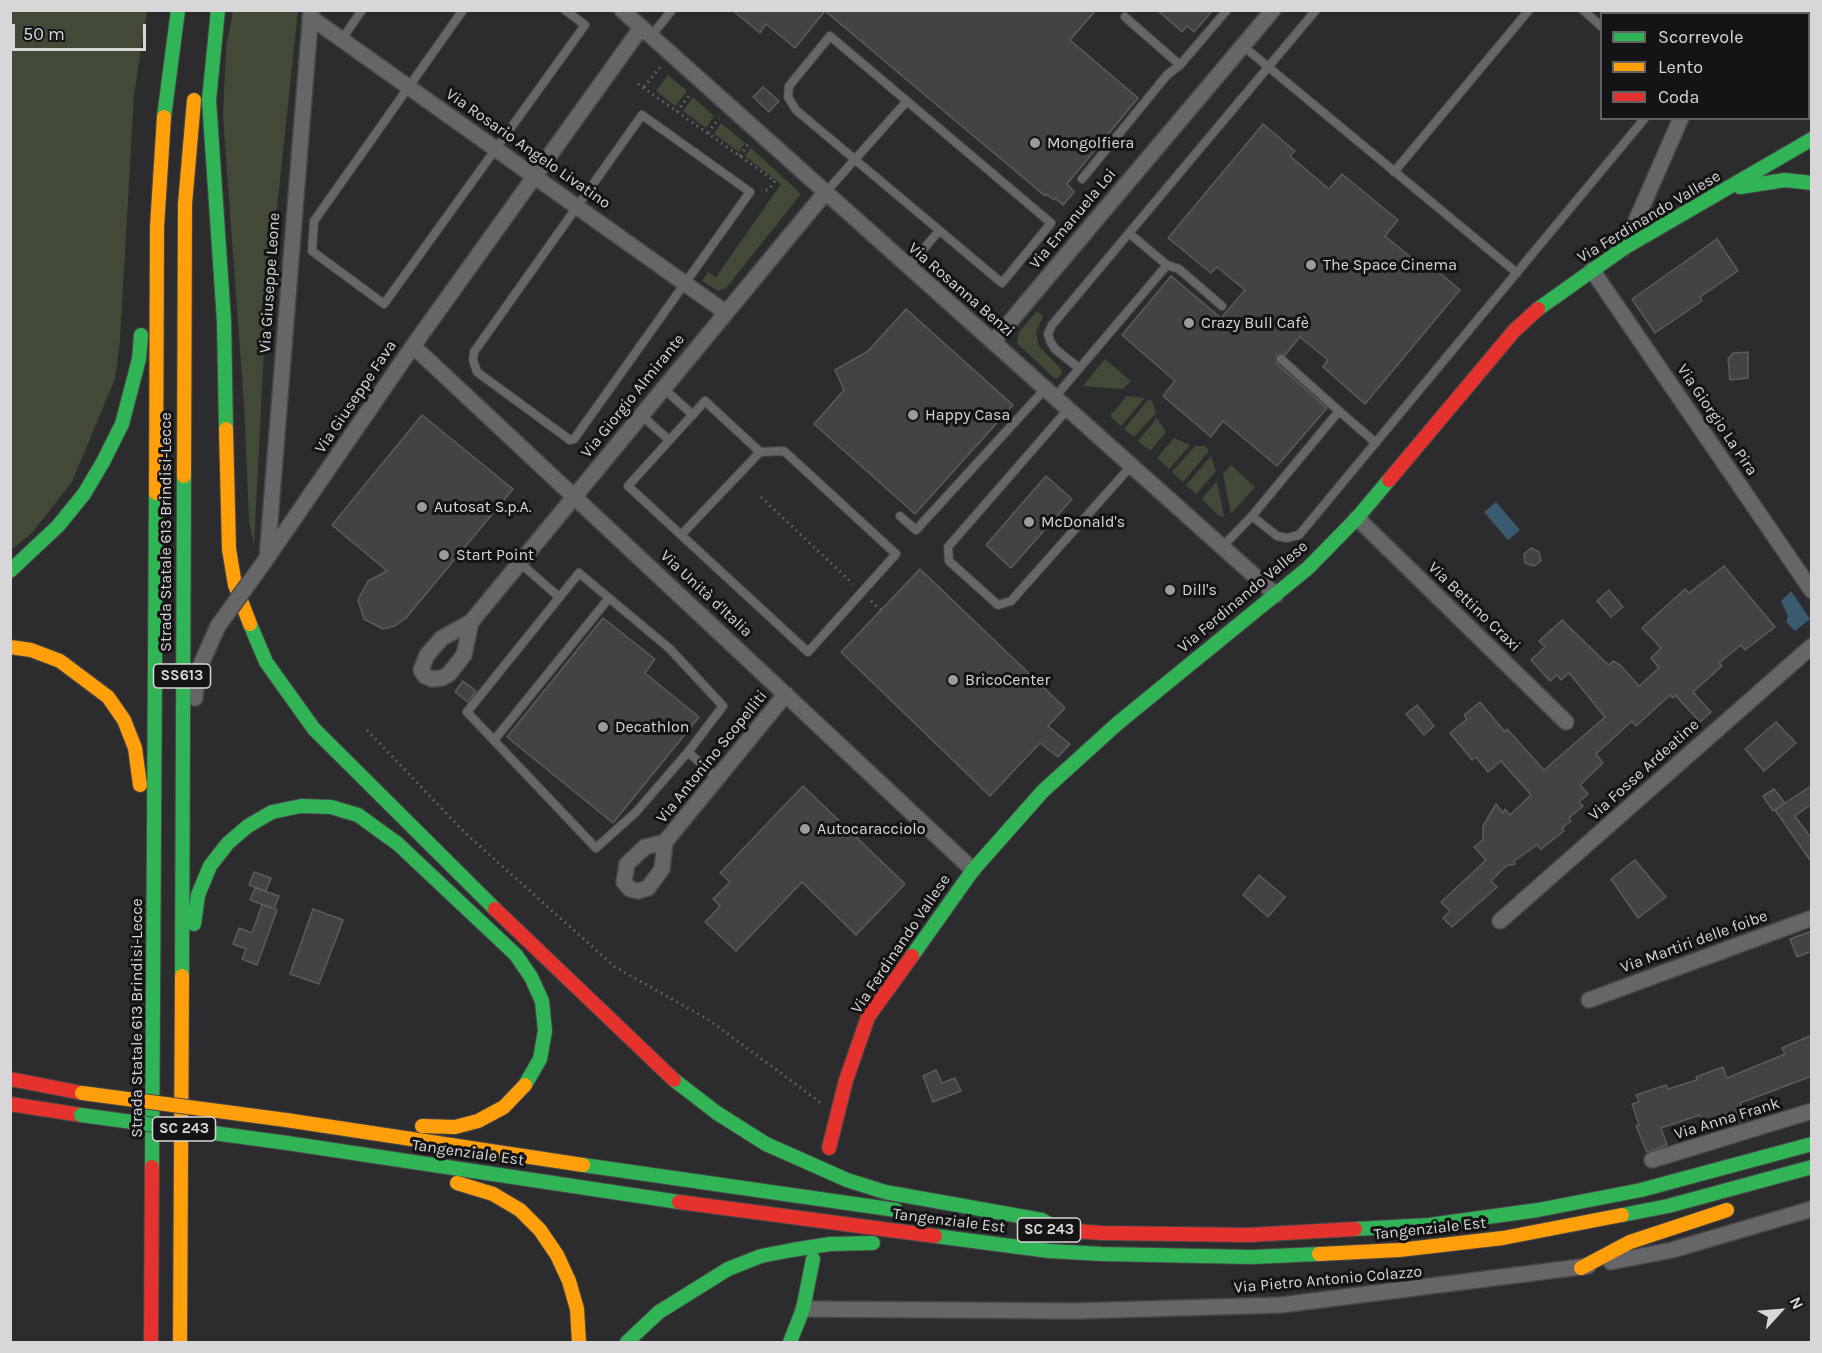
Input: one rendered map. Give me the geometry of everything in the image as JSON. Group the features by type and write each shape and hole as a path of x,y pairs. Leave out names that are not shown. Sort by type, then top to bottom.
{"main road":[{"name":"Strada Statale 613 Brindisi-Lecce","path":"151,1342 157,227 166,92 178,10"},
{"path":"198,66 206,10"},
{"path":"218,10 209,100 224,321 230,549 235,585 250,625 266,662 286,693 314,729 405,822 635,1045 678,1084 717,1113 766,1144 847,1180 885,1192 1042,1220 1060,1231"},
{"name":"Strada Statale 613 Brindisi-Lecce","path":"180,1342 185,204 195,88"},
{"path":"10,571 58,526 84,494 104,462 122,424 139,359 154,125 166,92"},
{"name":"Via Ferdinando Vallese","path":"829,1148 868,1017 973,870 1043,791 1118,723 1308,568 1357,518 1514,331 1624,248 1812,139"},
{"path":"1721,192 1760,182 1785,180 1812,183"},
{"path":"10,647 31,650 67,666 108,697 124,720 135,748 140,779 144,977 154,1010"},
{"path":"182,1062 190,1034 194,923 198,895 210,866 228,843 248,826 272,812 301,806 331,807 358,815 398,844 516,955 531,977 542,1002 545,1032 540,1059 525,1085 504,1107 478,1121 454,1127 344,1121 330,1126"},
{"name":"Tangenziale Est","path":"14,1078 82,1093 330,1126 773,1194 1060,1231 1249,1234 1429,1225 1538,1210 1641,1190 1812,1144"},
{"name":"Tangenziale Est","path":"14,1106 287,1143 777,1216 1049,1251 1102,1254 1252,1257 1400,1250 1503,1238 1601,1221 1756,1184 1812,1167"},
{"path":"325,1149 350,1163 484,1191 520,1210 540,1230 557,1255 569,1281 577,1309 579,1342"},
{"path":"181,1200 190,1261 192,1342"},
{"path":"1581,1268 1639,1238 1742,1206"},
{"path":"140,1342 143,1234 152,1209"},
{"path":"627,1342 659,1311 693,1289 728,1269 761,1256 830,1244 891,1245 1000,1254 1049,1251"},
{"path":"790,1342 803,1310 813,1259"}],"street":[{"name":"Via Rosanna Benzi","path":"622,10 1276,595"},
{"name":"Via Emanuela Loi","path":"993,342 1273,10"},
{"name":"Via Rosario Angelo Livatino","path":"311,14 342,39 725,312"},
{"name":"Via Giuseppe Leone","path":"267,558 311,14"},
{"name":"Via Giuseppe Fava","path":"182,820 194,765 194,701 198,671 218,626 413,346 536,176 646,32"},
{"path":"1624,248 1680,120"},
{"name":"Via Giorgio Almirante","path":"471,622 825,193"},
{"name":"Via Giorgio La Pira","path":"1592,270 1812,591"},
{"name":"Via Unità d'Italia","path":"413,346 973,870"},
{"name":"Via Bettino Craxi","path":"1357,518 1566,722"},
{"name":"Via Fosse Ardeatine","path":"1500,921 1812,646"},
{"name":"Via Antonino Scopelliti","path":"665,842 786,694"},
{"name":"Via Martiri delle foibe","path":"1589,1000 1812,918"},
{"name":"Via Anna Frank","path":"1652,1160 1812,1111"},
{"name":"Via Pietro Antonio Colazzo","path":"803,1310 1077,1311 1281,1305 1581,1268 1672,1250 1812,1209"}],"lane":[{"path":"342,39 362,10"},
{"path":"463,10 314,221 312,251 384,304 585,25 565,10"},
{"path":"646,32 672,10"},
{"path":"1082,179 1167,75 1180,65 1227,10"},
{"path":"1079,368 1055,349 1048,334 1052,325 1316,10"},
{"path":"1394,172 1529,10"},
{"path":"1582,10 1600,25"},
{"path":"1125,17 1180,65"},
{"path":"830,36 907,101 1051,223 1002,283 796,110 788,97 789,86 830,36"},
{"path":"1243,46 1517,273"},
{"path":"825,193 856,161 907,101"},
{"path":"642,115 750,192 574,439 570,440 477,372 473,360 477,347 576,206 642,115"},
{"path":"1252,516 1276,536 1287,538 1299,535 1643,120"},
{"path":"908,267 939,231"},
{"path":"1130,234 1167,266 1179,269 1222,306"},
{"path":"900,516 916,530 1050,393 1079,368 1167,266"},
{"path":"1281,359 1376,443"},
{"path":"663,388 693,415"},
{"path":"681,536 760,452 784,451 896,554 808,652 681,536 627,486 705,401 760,452"},
{"path":"1068,409 948,547 949,561 998,606 1011,601 1131,466"},
{"path":"1222,547 1252,516 1339,411"},
{"path":"641,415 669,440"},
{"path":"520,563 559,597"},
{"path":"579,573 609,598 669,648 723,706 688,752 636,812 596,848 467,712 579,573"},
{"path":"495,739 609,598"},
{"path":"688,752 717,778"}],"path":[{"path":"644,88 662,65"},
{"path":"638,84 775,181 768,190 750,192"},
{"path":"677,112 691,93"},
{"path":"708,133 719,118"},
{"path":"740,156 748,144"},
{"path":"761,497 881,610"},
{"path":"367,730 465,833 615,967 709,1020 837,1115"}],"green space":[{"path":"11,11 147,11 134,95 120,340 115,379 72,482 32,533 11,550"},
{"path":"233,11 298,11 266,311 254,546 249,520 244,404 223,117 226,48"},
{"path":"668,75 687,91 675,106 656,91"},
{"path":"693,97 714,116 706,128 683,111"},
{"path":"721,123 745,143 739,152 714,134"},
{"path":"751,148 801,194 726,288 718,291 702,281 708,272 716,277 781,184 745,156"},
{"path":"1037,311 1043,316 1036,332 1039,346 1061,369 1062,373 1057,378 1054,378 1017,343 1019,332"},
{"path":"1105,359 1131,381 1123,389 1083,386"},
{"path":"1127,396 1145,398 1121,426 1110,416"},
{"path":"1149,399 1153,402 1156,413 1134,437 1124,429"},
{"path":"1157,418 1166,432 1150,451 1138,441"},
{"path":"1174,438 1190,445 1169,469 1157,458"},
{"path":"1195,446 1205,446 1209,451 1183,482 1172,472"},
{"path":"1211,456 1216,471 1196,494 1186,485"},
{"path":"1231,465 1255,487 1231,514 1223,474"},
{"path":"1217,481 1224,517 1218,515 1202,499"}],"water":[{"path":"1496,502 1520,530 1508,540 1484,512"},
{"path":"1791,591 1810,619 1795,631 1786,622 1788,616 1781,601"}],"building":[{"name":"Mongolfiera","path":"732,10 1096,10 1070,40 1138,98 1067,184 1074,192 1063,205 1055,198 1054,200 1046,194 1045,196 825,11 795,48 766,24 760,33"},
{"path":"1157,10 1213,10 1194,32 1187,26 1182,32"},
{"path":"763,87 779,101 769,112 753,97"},
{"name":"The Space Cinema","path":"1263,124 1295,151 1290,156 1329,189 1342,174 1398,220 1385,236 1425,269 1429,264 1460,290 1365,404 1323,367 1328,360 1300,337 1285,355 1277,355 1277,364 1327,408 1277,466 1223,421 1211,437 1163,396 1175,381 1122,335 1171,276 1221,318 1245,290 1217,267 1211,273 1168,238"},
{"path":"1717,239 1738,271 1700,297 1702,301 1655,333 1632,299"},
{"name":"Happy Casa","path":"906,309 1013,405 915,514 814,424 844,390 835,370 868,351"},
{"path":"1748,352 1748,378 1730,380 1728,359 1733,353"},
{"name":"Autosat S.p.A.","path":"422,415 513,489 406,618 395,626 383,629 364,619 358,600 368,581 387,571 332,525"},
{"name":"McDonald's","path":"1046,476 1072,499 1011,568 986,545"},
{"path":"1531,548 1539,552 1541,561 1534,566 1525,563 1524,554"},
{"path":"1724,566 1775,627 1745,650 1741,645 1719,663 1722,666 1693,692 1711,712 1700,722 1675,695 1673,698 1670,695 1636,726 1632,721 1596,754 1603,763 1580,785 1588,794 1579,802 1583,806 1569,818 1571,821 1562,828 1564,831 1541,849 1537,845 1514,861 1515,864 1506,866 1491,881 1497,887 1452,927 1443,918 1450,911 1441,902 1486,860 1474,847 1483,840 1483,826 1496,804 1503,813 1505,809 1510,815 1531,795 1501,761 1488,772 1476,757 1472,760 1450,733 1467,719 1464,715 1480,702 1505,732 1507,729 1544,770 1605,717 1569,673 1561,680 1557,675 1550,681 1531,660 1545,647 1539,641 1562,620 1609,665 1613,661 1620,665 1639,686 1659,668 1651,658 1661,648 1642,628 1685,589 1689,593"},
{"name":"BricoCenter","path":"920,569 1065,708 1048,726 1070,744 1058,757 1040,743 990,796 841,652"},
{"path":"1609,590 1623,607 1611,617 1597,601"},
{"name":"Decathlon","path":"603,618 655,659 645,673 699,717 613,823 507,737"},
{"path":"463,681 476,691 468,702 455,692"},
{"path":"1417,705 1434,726 1424,735 1406,714"},
{"path":"1776,722 1796,743 1764,771 1745,749"},
{"path":"1812,785 1812,804 1795,816 1812,839 1812,863 1775,810"},
{"name":"Autocaracciolo","path":"803,786 905,884 856,935 802,882 736,951 705,922 720,906 713,899 730,882 720,873"},
{"path":"1774,789 1785,803 1773,811 1763,796"},
{"path":"1635,860 1666,897 1638,918 1611,879"},
{"path":"254,872 271,878 266,891 249,885"},
{"path":"1259,875 1285,897 1268,917 1243,895"},
{"path":"255,888 279,896 274,909 277,910 257,965 242,959 246,949 233,944 239,928 252,933 262,905 272,908 250,900"},
{"path":"313,909 343,920 319,984 290,974"},
{"path":"1812,931 1812,951 1797,957 1790,939"},
{"path":"1812,1035 1812,1076 1740,1103 1746,1119 1732,1125 1728,1113 1703,1122 1700,1115 1661,1128 1667,1145 1647,1152 1636,1126 1639,1125 1632,1104 1639,1102 1636,1095 1666,1085 1668,1089 1697,1080 1696,1077 1723,1067 1727,1078 1785,1054 1782,1048"},
{"path":"936,1070 942,1083 955,1078 961,1091 933,1102 923,1076"}],"traffic: fast":[{"path":"164,117 178,10"},
{"path":"218,10 209,100 224,321 226,429"},
{"path":"1538,309 1624,248 1812,139"},
{"path":"1740,187 1785,180 1812,183"},
{"path":"10,571 58,526 84,494 103,462 122,424 139,359 141,335"},
{"path":"182,976 184,476"},
{"path":"912,956 973,870 1043,791 1118,723 1308,568 1357,518 1389,480"},
{"path":"152,1167 156,493"},
{"path":"250,624 266,662 314,729 495,909"},
{"path":"194,924 198,895 210,866 228,843 248,826 272,812 301,806 331,807 358,815 398,844 516,955 531,977 542,1001 545,1031 540,1059 525,1085"},
{"path":"674,1080 717,1113 766,1144 847,1180 885,1192 1042,1220 1060,1231"},
{"path":"81,1115 287,1143"},
{"path":"287,1143 679,1202"},
{"path":"1355,1229 1429,1225 1538,1210 1641,1190 1812,1144"},
{"path":"583,1165 896,1210"},
{"path":"1622,1215 1668,1206 1812,1167"},
{"path":"935,1236 1049,1251 1102,1254 1252,1257 1319,1254"},
{"path":"627,1342 659,1312 728,1269 761,1256 792,1250 830,1244 873,1243"},
{"path":"790,1342 803,1309 813,1259"}],"traffic: slow":[{"path":"184,476 185,204 194,100"},
{"path":"156,493 157,227 164,117"},
{"path":"226,429 229,549 235,585 250,624"},
{"path":"10,647 31,650 60,661 108,697 124,720 135,748 140,785"},
{"path":"180,1342 182,976"},
{"path":"422,1126 455,1127 478,1121 504,1107 525,1085"},
{"path":"82,1093 286,1120"},
{"path":"286,1120 583,1165"},
{"path":"457,1183 493,1194 520,1210 540,1230 557,1255 569,1281 577,1309 579,1342"},
{"path":"1581,1268 1630,1242 1727,1210"},
{"path":"1319,1254 1399,1250 1503,1238 1622,1215"}],"traffic: jam":[{"path":"1389,480 1514,331 1538,309"},
{"path":"495,909 674,1080"},
{"path":"829,1148 846,1080 868,1017 912,956"},
{"path":"10,1079 82,1093"},
{"path":"10,1104 81,1115"},
{"path":"151,1342 152,1167"},
{"path":"679,1202 935,1236"},
{"path":"1043,1229 1103,1233 1249,1235 1355,1229"}],"place":[{"name":"Mongolfiera","path":"1035,143"},
{"name":"The Space Cinema","path":"1311,265"},
{"name":"Crazy Bull Cafè","path":"1189,323"},
{"name":"Happy Casa","path":"913,415"},
{"name":"Autosat S.p.A.","path":"422,507"},
{"name":"McDonald's","path":"1029,522"},
{"name":"Start Point","path":"444,555"},
{"name":"Dill's","path":"1170,590"},
{"name":"BricoCenter","path":"953,680"},
{"name":"Decathlon","path":"603,727"},
{"name":"Autocaracciolo","path":"805,829"}]}
